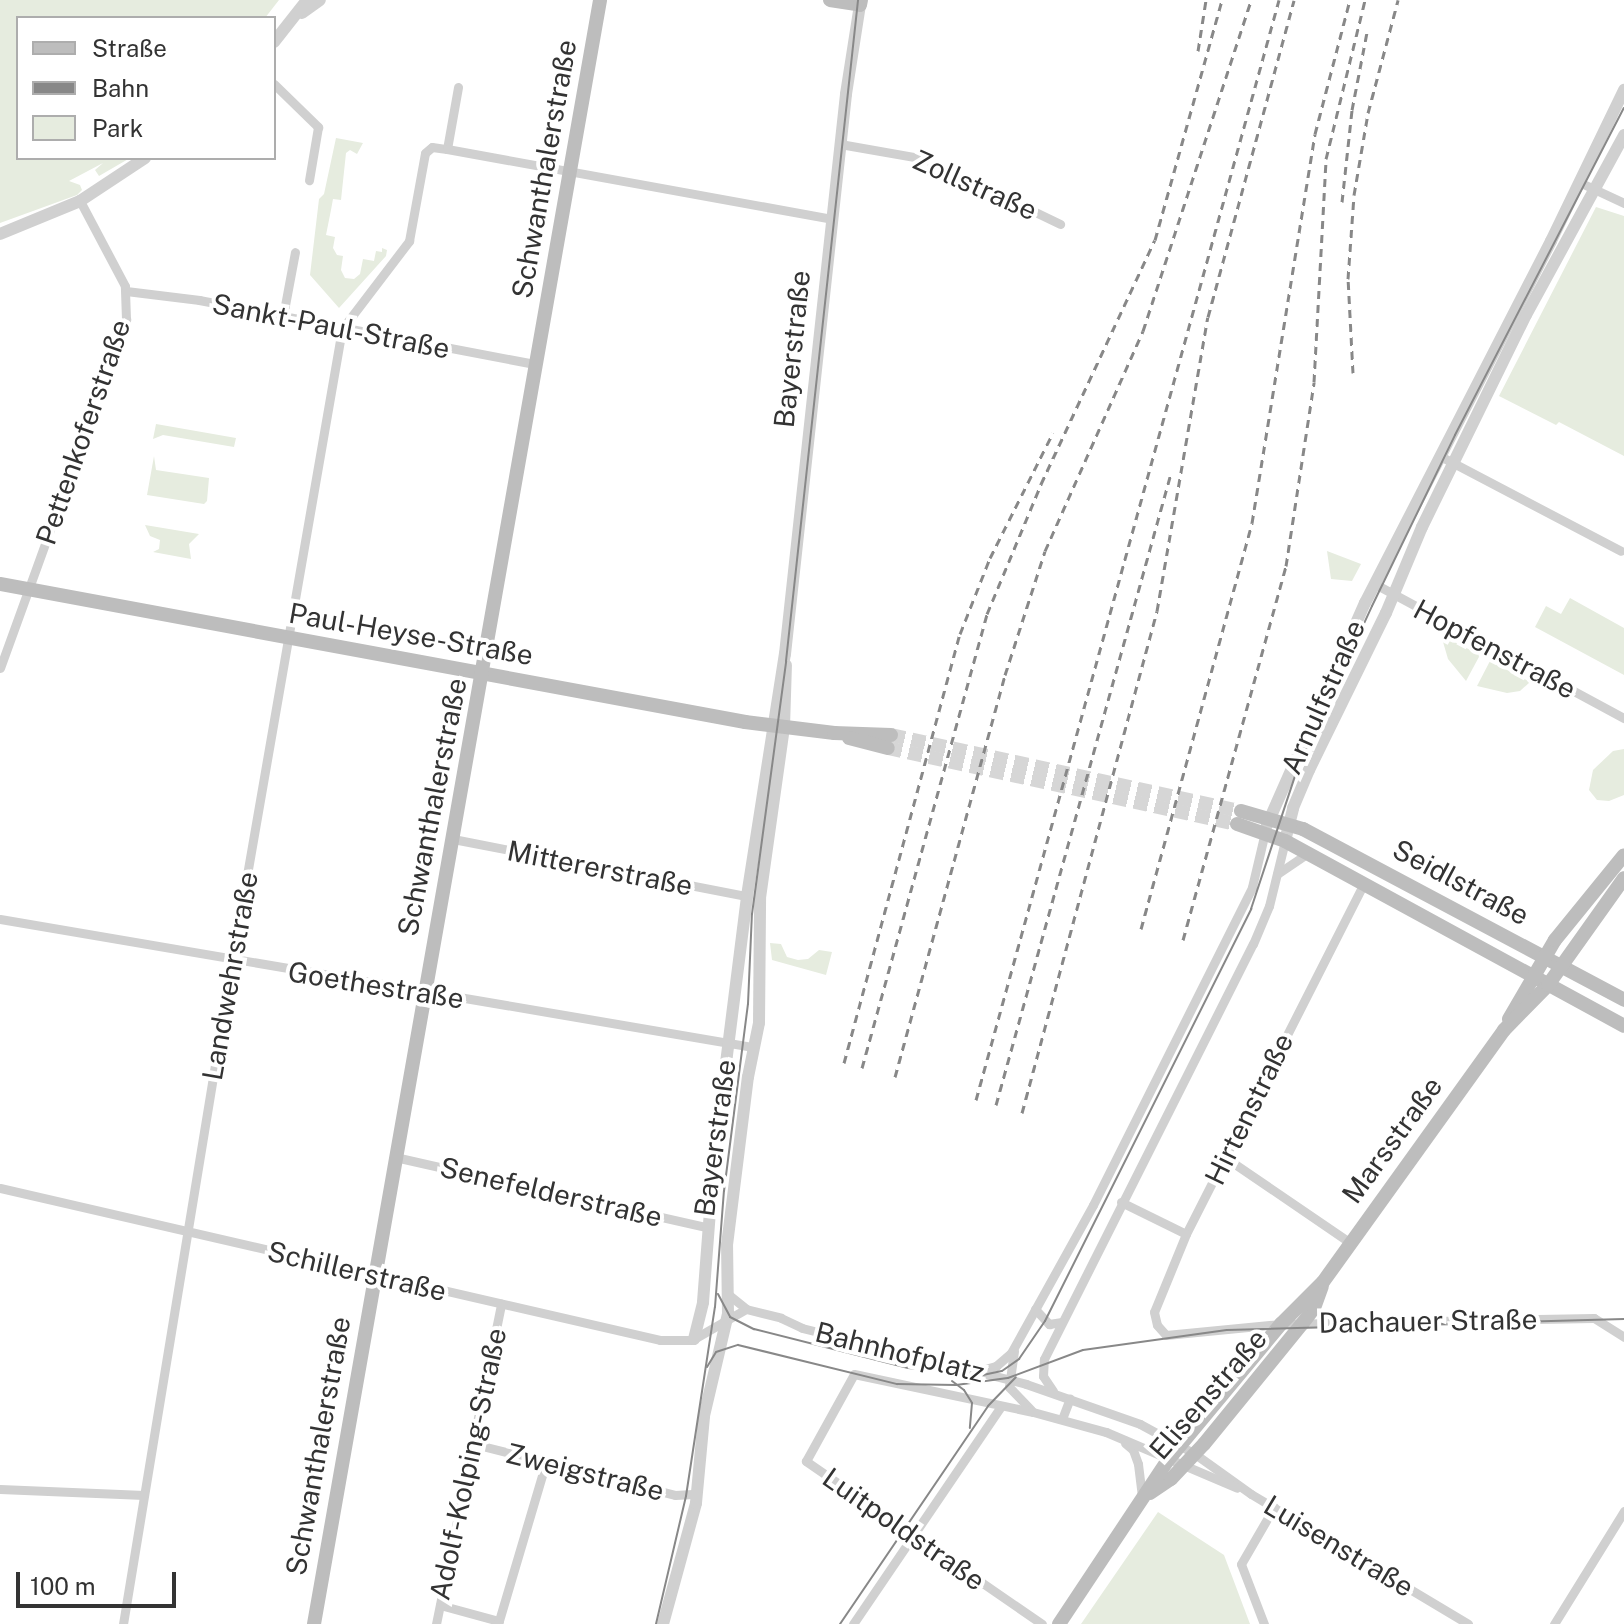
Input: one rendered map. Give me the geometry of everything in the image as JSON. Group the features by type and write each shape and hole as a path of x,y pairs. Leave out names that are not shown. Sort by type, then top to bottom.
{"main road":[{"name":"Schwanthalerstraße","path":"314,1624 600,0"},
{"path":"830,0 857,3"},
{"name":"Paul-Heyse-Straße","path":"2,586 778,726 890,741"},
{"name":"Seidlstraße","path":"1624,1000 1288,823 1270,817 1239,817 1624,1026"},
{"name":"Marsstraße","path":"1504,1030 1544,956 1624,855"},
{"name":"Marsstraße","path":"1281,1324 1323,1282 1504,1030 1548,985 1624,878"},
{"name":"Marsstraße","path":"1302,1324 1314,1308 1323,1282"},
{"name":"Elisenstraße","path":"1059,1624 1145,1499 1168,1460 1281,1324"},
{"name":"Elisenstraße","path":"1145,1499 1184,1467 1302,1324"}],"street":[{"path":"276,40 307,0"},
{"path":"293,19 320,0"},
{"name":"Bayerstraße","path":"694,1339 703,1302 706,1227 747,896 788,685 785,654 857,3"},
{"path":"276,86 318,127 309,180"},
{"path":"447,149 458,87"},
{"name":"Arnulfstraße","path":"1008,1379 1016,1346 1093,1205 1252,887 1270,817 1375,584 1624,90"},
{"name":"Arnulfstraße","path":"1056,1393 1045,1381 1042,1365 1121,1202 1161,1133 1176,1094 1253,944 1269,906 1288,823 1309,770 1526,315 1624,135"},
{"name":"Zollstraße","path":"840,144 925,159 1060,224"},
{"path":"342,329 409,241 423,157 432,147 832,219"},
{"path":"0,234 80,201 142,160"},
{"path":"1579,182 1624,203"},
{"name":"Pettenkoferstraße","path":"0,668 120,336 127,305 126,291 80,201"},
{"path":"283,316 295,252"},
{"name":"Sankt-Paul-Straße","path":"126,291 141,290 536,364"},
{"name":"Landwehrstraße","path":"123,1624 232,961 342,329"},
{"path":"1440,456 1621,551"},
{"name":"Hopfenstraße","path":"1375,584 1619,715"},
{"name":"Bayerstraße","path":"663,1624 697,1494 704,1416 727,1319 727,1245 760,1013 760,898 778,726"},
{"name":"Mittererstraße","path":"453,839 747,896"},
{"path":"1277,874 1307,854"},
{"name":"Hirtenstraße","path":"1166,1335 1157,1325 1154,1312 1186,1234 1363,885"},
{"name":"Goethestraße","path":"0,919 232,961 753,1047"},
{"name":"Senefelderstraße","path":"395,1157 706,1227"},
{"path":"1226,1158 1349,1242"},
{"name":"Schillerstraße","path":"0,1188 660,1340 694,1339"},
{"path":"1121,1202 1186,1234"},
{"name":"Bahnhofplatz","path":"729,1295 746,1309 821,1333 976,1370 1056,1393"},
{"name":"Adolf-Kolping-Straße","path":"436,1624 501,1304"},
{"path":"694,1339 746,1309"},
{"path":"1035,1309 1049,1324 1062,1322"},
{"name":"Dachauer Straße","path":"1166,1335 1281,1324 1594,1318 1624,1337"},
{"name":"Arnulfstraße","path":"976,1370 1000,1363 1016,1346"},
{"name":"Bahnhofplatz","path":"806,1461 854,1374 1033,1412"},
{"path":"1008,1379 1012,1392 1033,1412"},
{"name":"Luisenstraße","path":"1056,1393 1140,1424 1180,1445 1251,1494 1468,1624"},
{"path":"1062,1419 1070,1398"},
{"path":"1082,1425 1088,1404"},
{"path":"853,1624 1001,1406"},
{"name":"Luisenstraße","path":"1033,1412 1120,1437 1251,1494"},
{"path":"1120,1437 1133,1450 1145,1499"},
{"name":"Zweigstraße","path":"474,1444 675,1495 697,1494"},
{"name":"Luitpoldstraße","path":"806,1461 1042,1624"},
{"path":"440,1605 498,1623 546,1462"},
{"path":"0,1489 144,1495"},
{"path":"1264,1624 1241,1564 1274,1507"},
{"path":"1554,1624 1624,1511"}],"green space":[{"path":"0,0 279,0 267,16 16,16 16,160 127,160 99,176 95,170 103,163 69,181 80,185 82,190 77,195 0,223"},
{"path":"336,138 363,143 357,154 350,150 346,153 341,200 333,199 326,235 335,237 333,248 337,255 343,256 341,270 345,278 354,279 360,274 363,259 374,261 376,251 382,252 382,248 387,250 386,256 339,308 310,275 319,199 324,194"},
{"path":"1596,207 1624,216 1624,456 1559,422 1556,425 1499,396"},
{"path":"156,424 236,438 234,447 163,435 153,439"},
{"path":"154,456 156,470 209,478 207,501 204,504 147,495"},
{"path":"145,525 199,534 189,544 191,559 153,552 159,549 160,540 150,536"},
{"path":"1327,551 1361,564 1352,581 1331,579"},
{"path":"1570,598 1624,628 1624,675 1535,627 1546,606 1561,614"},
{"path":"1441,635 1480,655 1466,681 1448,659"},
{"path":"1490,661 1530,682 1520,691 1507,693 1477,686"},
{"path":"1624,749 1624,795 1609,801 1597,800 1589,790 1593,770 1613,751"},
{"path":"770,943 781,944 787,957 798,960 808,959 819,950 832,952 826,975 772,960"},
{"path":"1158,1512 1224,1555 1250,1624 1081,1624"}],"tunnel":[{"path":"891,735 1241,811"},
{"path":"888,748 1237,824"}],"tram line":[{"path":"656,1624 686,1496 715,1307 724,1191 748,1004 752,914 786,661 858,0"},
{"path":"983,1375 1002,1371 1019,1359 1045,1321 1251,909 1298,767 1372,606 1455,435 1624,108"},
{"path":"718,1294 730,1317 754,1329 908,1368 980,1375"},
{"path":"707,1367 716,1352 738,1345 897,1384 956,1385 1008,1378 1083,1350 1227,1330 1624,1319"},
{"path":"840,1624 988,1406 1016,1377"},
{"path":"952,1381 964,1390 972,1403 970,1428"}],"railway":[{"path":"1198,51 1206,0"},
{"path":"862,1068 987,614 1041,484 1155,240 1222,0"},
{"path":"895,1077 1005,675 1045,551 1143,331 1251,0"},
{"path":"976,1100 1279,0"},
{"path":"1022,1113 1157,611 1208,317 1294,0"},
{"path":"1141,929 1252,523 1315,134 1350,0"},
{"path":"1183,940 1286,566 1314,382 1326,159 1365,0"},
{"path":"1353,373 1348,279 1354,195 1368,113 1398,0"},
{"path":"1342,202 1352,110 1367,32"},
{"path":"844,1063 960,634 990,558 1053,433"},
{"path":"996,1105 1171,473"}]}
